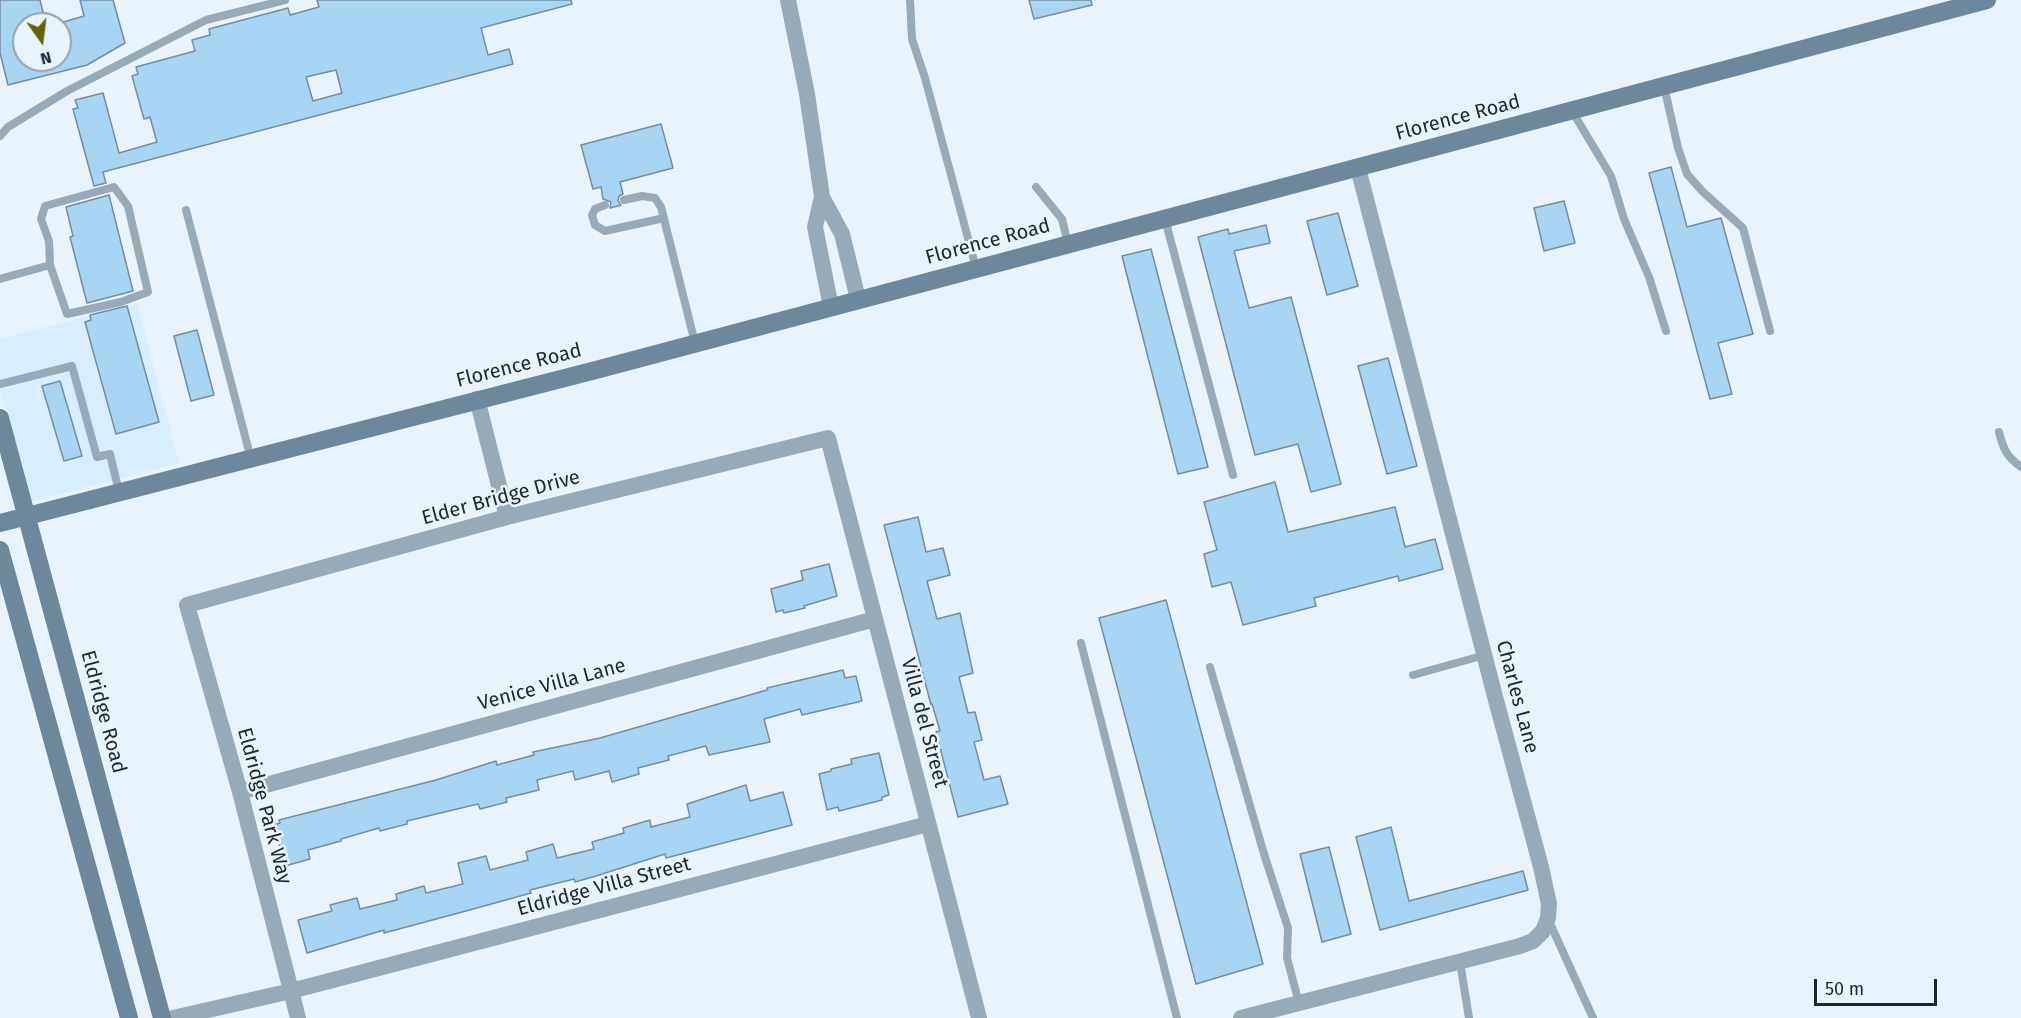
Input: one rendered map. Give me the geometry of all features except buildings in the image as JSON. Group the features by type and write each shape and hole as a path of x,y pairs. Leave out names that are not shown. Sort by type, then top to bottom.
{"street":[{"path":"789,0 807,94 822,197 842,234 858,299"},
{"name":"Florence Road","path":"0,523 695,343 1987,0"},
{"name":"Charles Lane","path":"1358,168 1541,867 1549,904 1548,918"},
{"path":"822,197 815,227 831,307"},
{"path":"477,399 507,517"},
{"name":"Eldridge Road","path":"0,418 162,1018"},
{"name":"Elder Bridge Drive","path":"187,605 507,517 828,438"},
{"name":"Villa del Street","path":"828,438 979,1018"},
{"path":"0,550 129,1018"},
{"name":"Eldridge Park Way","path":"187,605 240,792 298,1018"},
{"name":"Venice Villa Lane","path":"240,792 875,619"},
{"name":"Eldridge Villa Street","path":"173,1018 291,991 928,824"},
{"path":"1241,1018 1520,946 1533,941 1543,931 1548,918"}],"lane":[{"path":"0,136 8,128 67,91 206,20 285,0"},
{"path":"910,0 912,39 925,78 976,268"},
{"path":"1664,86 1686,174 1743,228 1770,331"},
{"path":"1572,111 1611,176 1624,219 1649,277 1666,331"},
{"path":"114,187 128,206 148,292 121,302 67,314 50,265 49,241 41,219 45,206 114,187"},
{"path":"1036,187 1062,219 1068,244"},
{"path":"624,200 642,195 655,198 662,207 695,343"},
{"path":"605,205 595,209 592,215 595,225 605,231 664,218"},
{"path":"186,210 251,459"},
{"path":"1165,219 1233,476"},
{"path":"0,279 50,265"},
{"path":"0,384 72,366 97,457 110,454 119,493"},
{"path":"1999,432 2009,459 2021,467"},
{"path":"1081,643 1177,1018"},
{"path":"1413,675 1485,655"},
{"path":"1210,667 1288,928 1287,958 1299,1003"},
{"path":"1548,918 1593,1018"},
{"path":"1460,962 1468,1018"}],"shaded area":[{"path":"137,303 179,463 30,502 0,387 0,339"}]}
